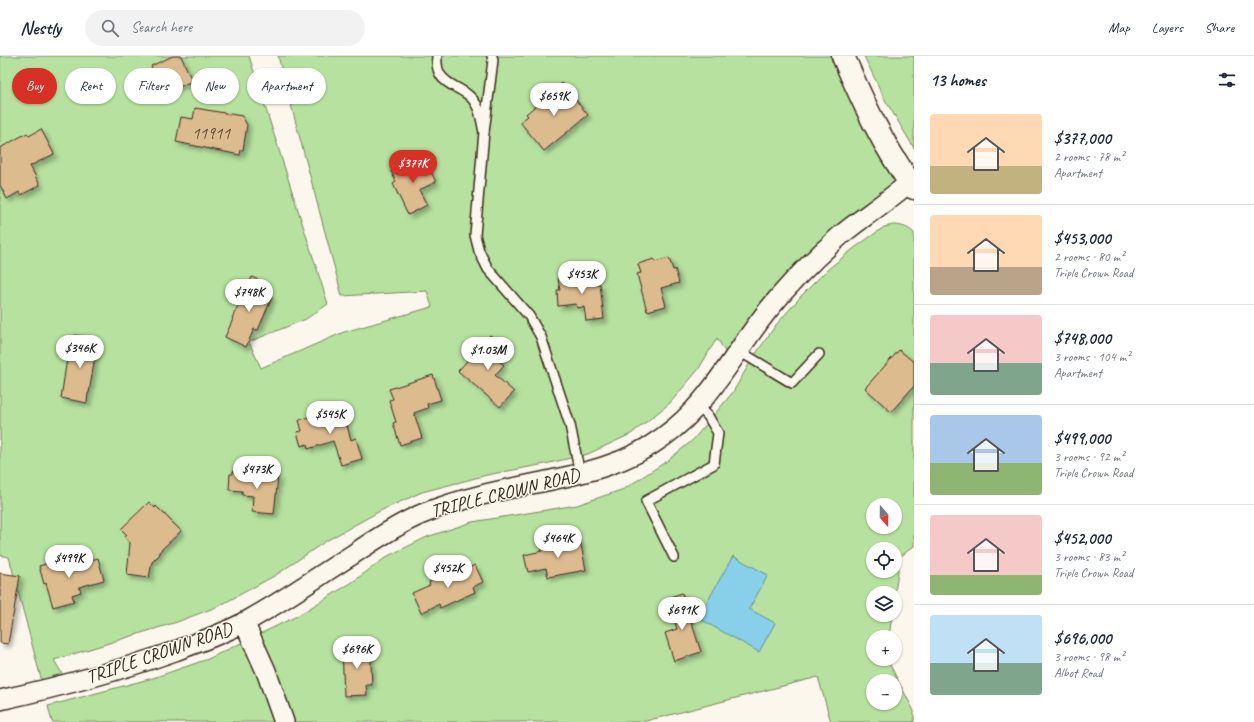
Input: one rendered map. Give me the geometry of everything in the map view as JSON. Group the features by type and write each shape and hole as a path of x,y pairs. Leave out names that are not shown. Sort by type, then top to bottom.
{"street":[{"path":"843,56 879,133 912,185"},
{"name":"TRIPLE CROWN ROAD","path":"0,700 62,686 133,666 210,638 275,605 377,539 421,514 463,499 580,474 610,465 636,454 663,438 705,399 769,308 802,273 841,235 891,198 912,185"},
{"path":"244,622 266,671 284,722"}],"lane":[{"path":"437,56 436,63 440,75 447,83 466,94 476,104 484,132"},
{"path":"492,56 494,60 488,92 475,235 479,251 488,269 529,316 541,337 570,425 580,474"},
{"path":"739,351 792,383 819,354"},
{"path":"674,557 646,501 714,464 718,433 708,416 698,406"}],"green space":[{"path":"0,56 249,56 253,68 247,68 247,104 264,104 328,304 306,319 249,342 261,368 344,332 432,307 427,291 342,296 291,104 326,104 326,68 281,68 278,56 843,56 910,182 841,235 731,362 717,338 698,370 670,403 631,434 588,454 487,475 422,492 380,511 326,541 276,575 219,606 177,622 54,660 68,684 44,690 9,557 0,555"},
{"path":"864,56 914,56 914,148 884,98"},
{"path":"893,225 902,226 914,233 914,546 902,555 902,542 866,542 866,578 897,578 896,586 866,586 866,622 891,622 890,630 866,630 866,666 891,666 895,674 866,674 866,710 902,710 902,688 914,711 914,722 831,722 818,677 642,722 52,722 48,706 153,678 208,659 297,616 351,583 388,556 427,537 472,522 577,505 624,489 667,461 693,440 733,392 752,359 776,325 803,294 827,270 884,227"}],"water":[{"path":"733,556 768,575 749,609 775,623 759,652 698,618"}],"building":[{"path":"173,56 181,56 191,81 183,85 183,68 152,68 151,66"},
{"path":"562,83 588,115 544,151 520,122 528,116 526,114"},
{"path":"195,108 242,116 247,125 243,150 241,150 240,155 176,142 181,117 193,119"},
{"path":"41,129 54,154 30,166 40,185 21,195 19,192 7,199 0,185 0,148 27,133 29,136"},
{"path":"420,156 425,165 427,164 436,182 419,190 427,205 408,215 393,184 396,182 391,171"},
{"path":"669,258 673,270 675,269 679,283 661,288 666,306 647,311 637,274 641,273 638,264 654,259 655,262"},
{"path":"591,272 592,284 600,284 604,319 586,321 584,307 577,308 576,304 558,306 557,290 560,290 558,278 567,277 566,275"},
{"path":"252,277 267,284 263,293 272,297 258,330 254,329 246,347 225,337 233,319 232,318"},
{"path":"75,335 98,338 87,403 61,398 68,352 72,353"},
{"path":"490,335 508,351 499,361 504,365 495,375 514,392 500,407 458,371"},
{"path":"899,350 914,362 914,386 891,412 865,388"},
{"path":"433,375 441,400 427,404 428,408 414,413 422,438 400,445 393,423 396,422 389,400 393,399 389,389"},
{"path":"342,408 351,440 356,438 362,459 341,465 333,441 308,449 307,444 301,446 297,432 302,431 299,420"},
{"path":"233,471 278,476 274,514 252,512 253,496 242,495 242,491 229,490 230,474 233,474"},
{"path":"149,502 155,508 156,506 181,531 159,552 160,554 152,562 149,578 127,575 130,543 125,537 127,535 121,529"},
{"path":"580,540 586,570 548,577 546,568 528,572 524,555 542,551 542,547"},
{"path":"69,557 72,566 98,558 104,580 79,587 81,592 72,595 74,601 53,607 39,566"},
{"path":"475,565 483,582 473,587 475,592 440,608 439,604 421,613 412,593 430,585 429,582 464,566 466,569"},
{"path":"0,573 20,576 8,644 0,643"},
{"path":"682,593 701,652 674,661 665,633 677,629 667,598"},
{"path":"370,646 372,685 366,685 367,695 344,696 342,647"}]}
